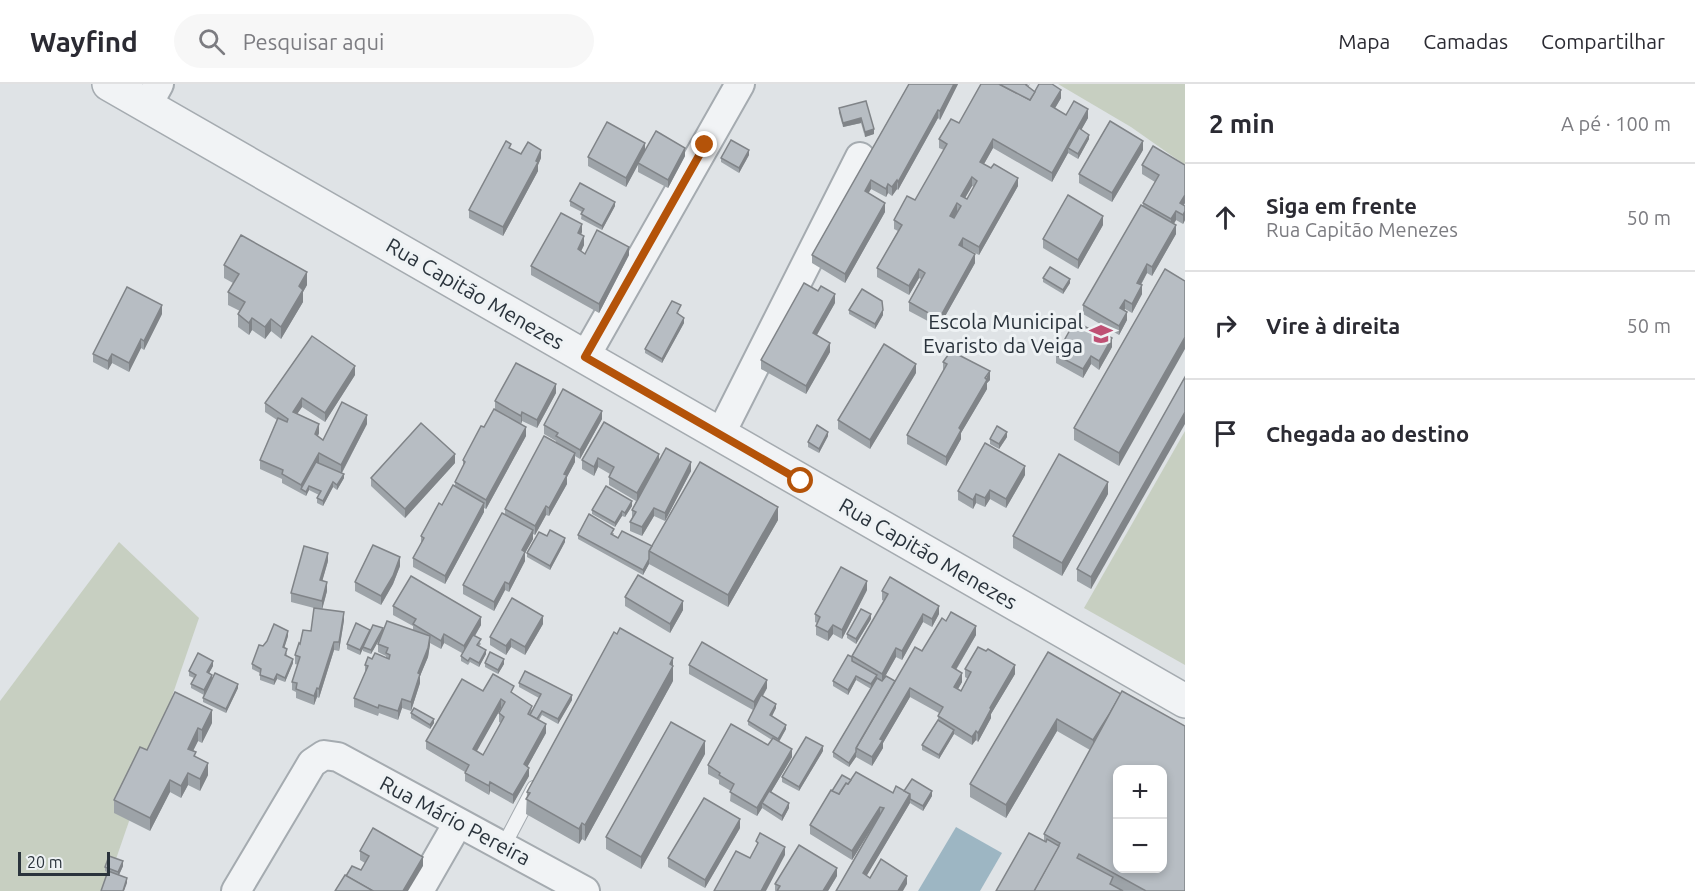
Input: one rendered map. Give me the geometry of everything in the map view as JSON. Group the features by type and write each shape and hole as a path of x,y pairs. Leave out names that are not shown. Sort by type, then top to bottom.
{"street":[{"name":"Rua Capitão Menezes","path":"110,84 153,95 585,357 1185,701"},
{"path":"585,357 740,84"},
{"path":"720,435 860,157"},
{"name":"Rua Mário Pereira","path":"236,891 312,763 324,755 338,757 585,891"},
{"path":"419,891 459,824"}],"lane":[{"path":"503,847 540,775"}],"shaded area":[{"path":"1058,84 1185,84 1185,165 1131,127"},
{"path":"1185,431 1185,665 1084,608"},
{"path":"119,542 199,618 105,891 0,891 0,701"}],"water":[{"path":"956,827 1002,853 980,891 918,891"}],"building":[{"path":"909,84 954,84 898,182 897,180 892,187 888,184 886,189 871,180 865,191 885,203 845,274 812,255"},
{"path":"981,84 999,84 1030,100 1039,84 1052,84 1061,90 1051,106 1066,115 1074,101 1088,109 1052,173 993,139 980,162 991,168 994,164 1018,178 979,247 963,238 959,245 975,254 939,319 909,302 925,273 919,269 909,286 877,268 902,225 894,220 907,196 915,200 947,144 939,139 951,119 959,123","holes":["972,177 977,181 967,199 961,196","957,203 961,206 954,218 950,216"]},
{"path":"999,84 1027,84 1035,92 1030,100"},
{"path":"866,101 874,129 865,132 861,118 843,123 839,108"},
{"path":"1110,121 1143,141 1112,193 1079,174"},
{"path":"607,122 645,143 626,178 588,157"},
{"path":"1079,128 1089,135 1078,154 1068,148"},
{"path":"656,131 685,148 668,180 638,163"},
{"path":"731,140 749,150 739,168 721,158"},
{"path":"506,141 511,144 509,148 521,154 528,142 541,150 536,161 538,162 503,227 469,210"},
{"path":"1153,146 1185,165 1185,195 1180,203 1185,206 1183,215 1176,211 1171,219 1143,203 1159,175 1142,165"},
{"path":"580,183 615,202 602,226 581,214 584,209 570,201"},
{"path":"1068,195 1103,216 1078,260 1043,239"},
{"path":"1141,205 1176,225 1152,267 1147,264 1137,283 1142,285 1132,304 1125,300 1120,308 1127,312 1119,326 1083,305"},
{"path":"561,213 582,224 578,233 584,236 578,249 585,254 597,230 629,247 599,304 531,266"},
{"path":"241,235 307,272 299,286 303,290 281,327 271,319 265,327 252,318 249,323 238,314 245,302 228,292 239,274 224,265"},
{"path":"1050,267 1070,279 1063,290 1043,278"},
{"path":"1165,269 1185,281 1185,337 1119,453 1074,428"},
{"path":"804,283 818,291 821,286 835,294 813,333 830,343 806,386 761,360"},
{"path":"127,287 162,305 144,341 141,339 129,363 112,354 108,361 93,354"},
{"path":"862,289 882,301 883,310 875,324 849,310"},
{"path":"672,301 681,305 677,313 684,318 662,359 645,349"},
{"path":"1075,321 1100,335 1102,332 1112,338 1099,361 1091,356 1083,369 1056,355"},
{"path":"312,336 355,366 325,413 302,398 293,412 319,424 315,434 323,440 342,402 367,415 341,465 319,453 301,485 282,474 283,470 260,460 278,418 287,422 288,419 265,403"},
{"path":"884,344 916,364 870,440 838,420"},
{"path":"951,351 990,371 946,457 907,435 947,364 943,362"},
{"path":"516,363 556,384 537,420 522,412 521,416 495,401"},
{"path":"1185,377 1185,412 1091,577 1077,569"},
{"path":"563,389 602,411 580,450 556,436 558,433 544,425"},
{"path":"494,409 526,427 486,500 455,482 465,462 463,460 481,426 484,427"},
{"path":"604,422 659,454 637,493 609,477 614,467 598,458 594,467 582,460"},
{"path":"421,423 455,454 405,509 371,478"},
{"path":"817,425 828,432 819,449 808,442"},
{"path":"997,426 1007,432 999,444 990,439"},
{"path":"544,436 575,453 564,474 567,475 549,508 546,506 535,526 505,509"},
{"path":"985,443 1025,466 1006,499 990,490 985,498 976,494 973,500 958,491"},
{"path":"666,448 691,462 665,513 654,508 642,527 630,522 636,512 632,510"},
{"path":"1059,454 1108,482 1062,563 1013,536"},
{"path":"316,462 344,474 337,485 333,482 323,501 317,498 321,491 309,486 306,492 301,489"},
{"path":"700,462 778,507 728,595 649,551"},
{"path":"453,485 484,503 445,576 413,558 424,538 421,536 439,503 442,505"},
{"path":"606,486 632,501 615,523 592,510"},
{"path":"502,513 533,530 522,550 525,552 509,584 505,582 494,602 463,585"},
{"path":"589,514 614,529 611,534 618,538 622,531 652,546 643,570 578,535"},
{"path":"550,530 565,538 550,566 527,553 539,532 547,536"},
{"path":"373,545 400,557 393,576 381,596 355,582"},
{"path":"304,546 328,553 320,580 327,582 322,601 291,593"},
{"path":"841,567 867,581 842,630 833,625 828,632 816,626 820,617 815,614"},
{"path":"638,575 683,601 670,624 625,597"},
{"path":"411,576 481,617 464,646 444,634 441,641 413,624 416,619 393,606"},
{"path":"890,577 939,606 932,619 923,614 902,651 896,648 882,674 852,656 888,594 882,591"},
{"path":"512,598 543,616 525,647 511,639 506,646 490,637"},
{"path":"314,608 344,612 339,642 334,642 319,689 317,688 314,696 296,689 297,683 292,682 300,657 295,655 303,630 311,631"},
{"path":"861,609 871,614 856,639 847,634"},
{"path":"951,612 976,626 952,667 962,673 954,687 961,691 971,672 965,669 978,647 986,651 988,649 1015,665 978,733 976,731 972,737 938,716 943,707 910,688 872,757 856,748 915,647 922,651 942,618 946,621"},
{"path":"387,621 430,636 411,702 402,699 398,711 379,705 378,708 354,698 368,666 365,665 368,657 372,659 375,653 389,659 390,655 386,653 388,648 378,644"},
{"path":"356,623 370,630 360,650 347,644"},
{"path":"274,624 288,631 283,647 287,649 285,655 293,659 285,678 277,674 274,680 260,675 261,669 252,664 259,645 263,646 267,641"},
{"path":"373,625 383,628 371,650 363,647"},
{"path":"620,628 673,658 670,664 673,666 585,825 582,823 579,829 526,799 530,793 527,792 614,632 617,634"},
{"path":"473,635 481,639 477,645 486,650 479,663 470,658 468,661 461,656"},
{"path":"702,642 767,680 754,702 689,665"},
{"path":"490,652 504,659 498,670 485,663"},
{"path":"1048,652 1121,694 1093,740 1057,719 1006,805 970,784"},
{"path":"198,653 213,661 207,672 212,675 204,690 191,684 196,675 189,671"},
{"path":"848,655 852,657 852,661 877,675 871,684 856,676 848,690 833,681"},
{"path":"525,671 572,695 558,719 542,711 537,719 530,715 541,694 519,683"},
{"path":"215,673 238,684 226,709 203,698"},
{"path":"493,674 514,686 511,692 532,706 528,714 546,724 524,764 529,768 513,795 490,782 489,786 465,773 469,765 426,741 462,679 483,691","holes":["501,699 505,702 499,713 504,717 483,755 473,749"]},
{"path":"886,676 895,681 849,763 833,752 877,678 882,681"},
{"path":"1122,691 1185,726 1185,891 1146,891 1113,873 1167,873 1167,765 1113,765 1113,873 1079,854 1077,858 1113,877 1110,884 1123,891 1034,891 1060,843 1044,834"},
{"path":"175,692 212,710 202,730 198,728 188,749 196,752 194,756 208,763 200,779 188,773 181,786 170,780 150,818 114,800 140,747 147,750"},
{"path":"761,695 776,704 770,715 786,725 778,739 748,721"},
{"path":"414,708 434,719 430,725 411,713"},
{"path":"938,720 954,730 939,755 922,745"},
{"path":"671,722 705,741 641,857 606,837"},
{"path":"731,724 768,745 773,738 792,749 757,808 730,792 734,784 708,765"},
{"path":"806,737 823,746 799,787 782,777"},
{"path":"856,772 893,793 896,786 910,794 863,873 870,878 881,859 907,876 898,891 836,891 884,808 880,807 852,851 810,825 831,790 839,794"},
{"path":"842,775 851,780 848,784 846,783 839,794 832,791"},
{"path":"912,779 932,791 923,806 910,799 910,794 904,791"},
{"path":"769,791 789,803 782,816 762,803"},
{"path":"704,798 740,819 705,880 668,858"},
{"path":"373,828 423,857 403,891 373,891 346,876 352,866 361,870 369,856 360,851"},
{"path":"760,833 785,847 761,891 714,891 736,851 750,858 758,843 756,841"},
{"path":"1029,833 1059,846 1034,891 996,891"},
{"path":"799,845 837,868 823,891 777,891 780,886 775,884"},
{"path":"109,856 123,861 118,872 105,867"},
{"path":"108,871 127,878 123,891 101,891"},
{"path":"345,875 373,891 335,891"}],"place":[{"name":"Escola Municipal Evaristo da Veiga","path":"1101,334"}],"route":[{"path":"705,145 585,357 801,481"}]}
